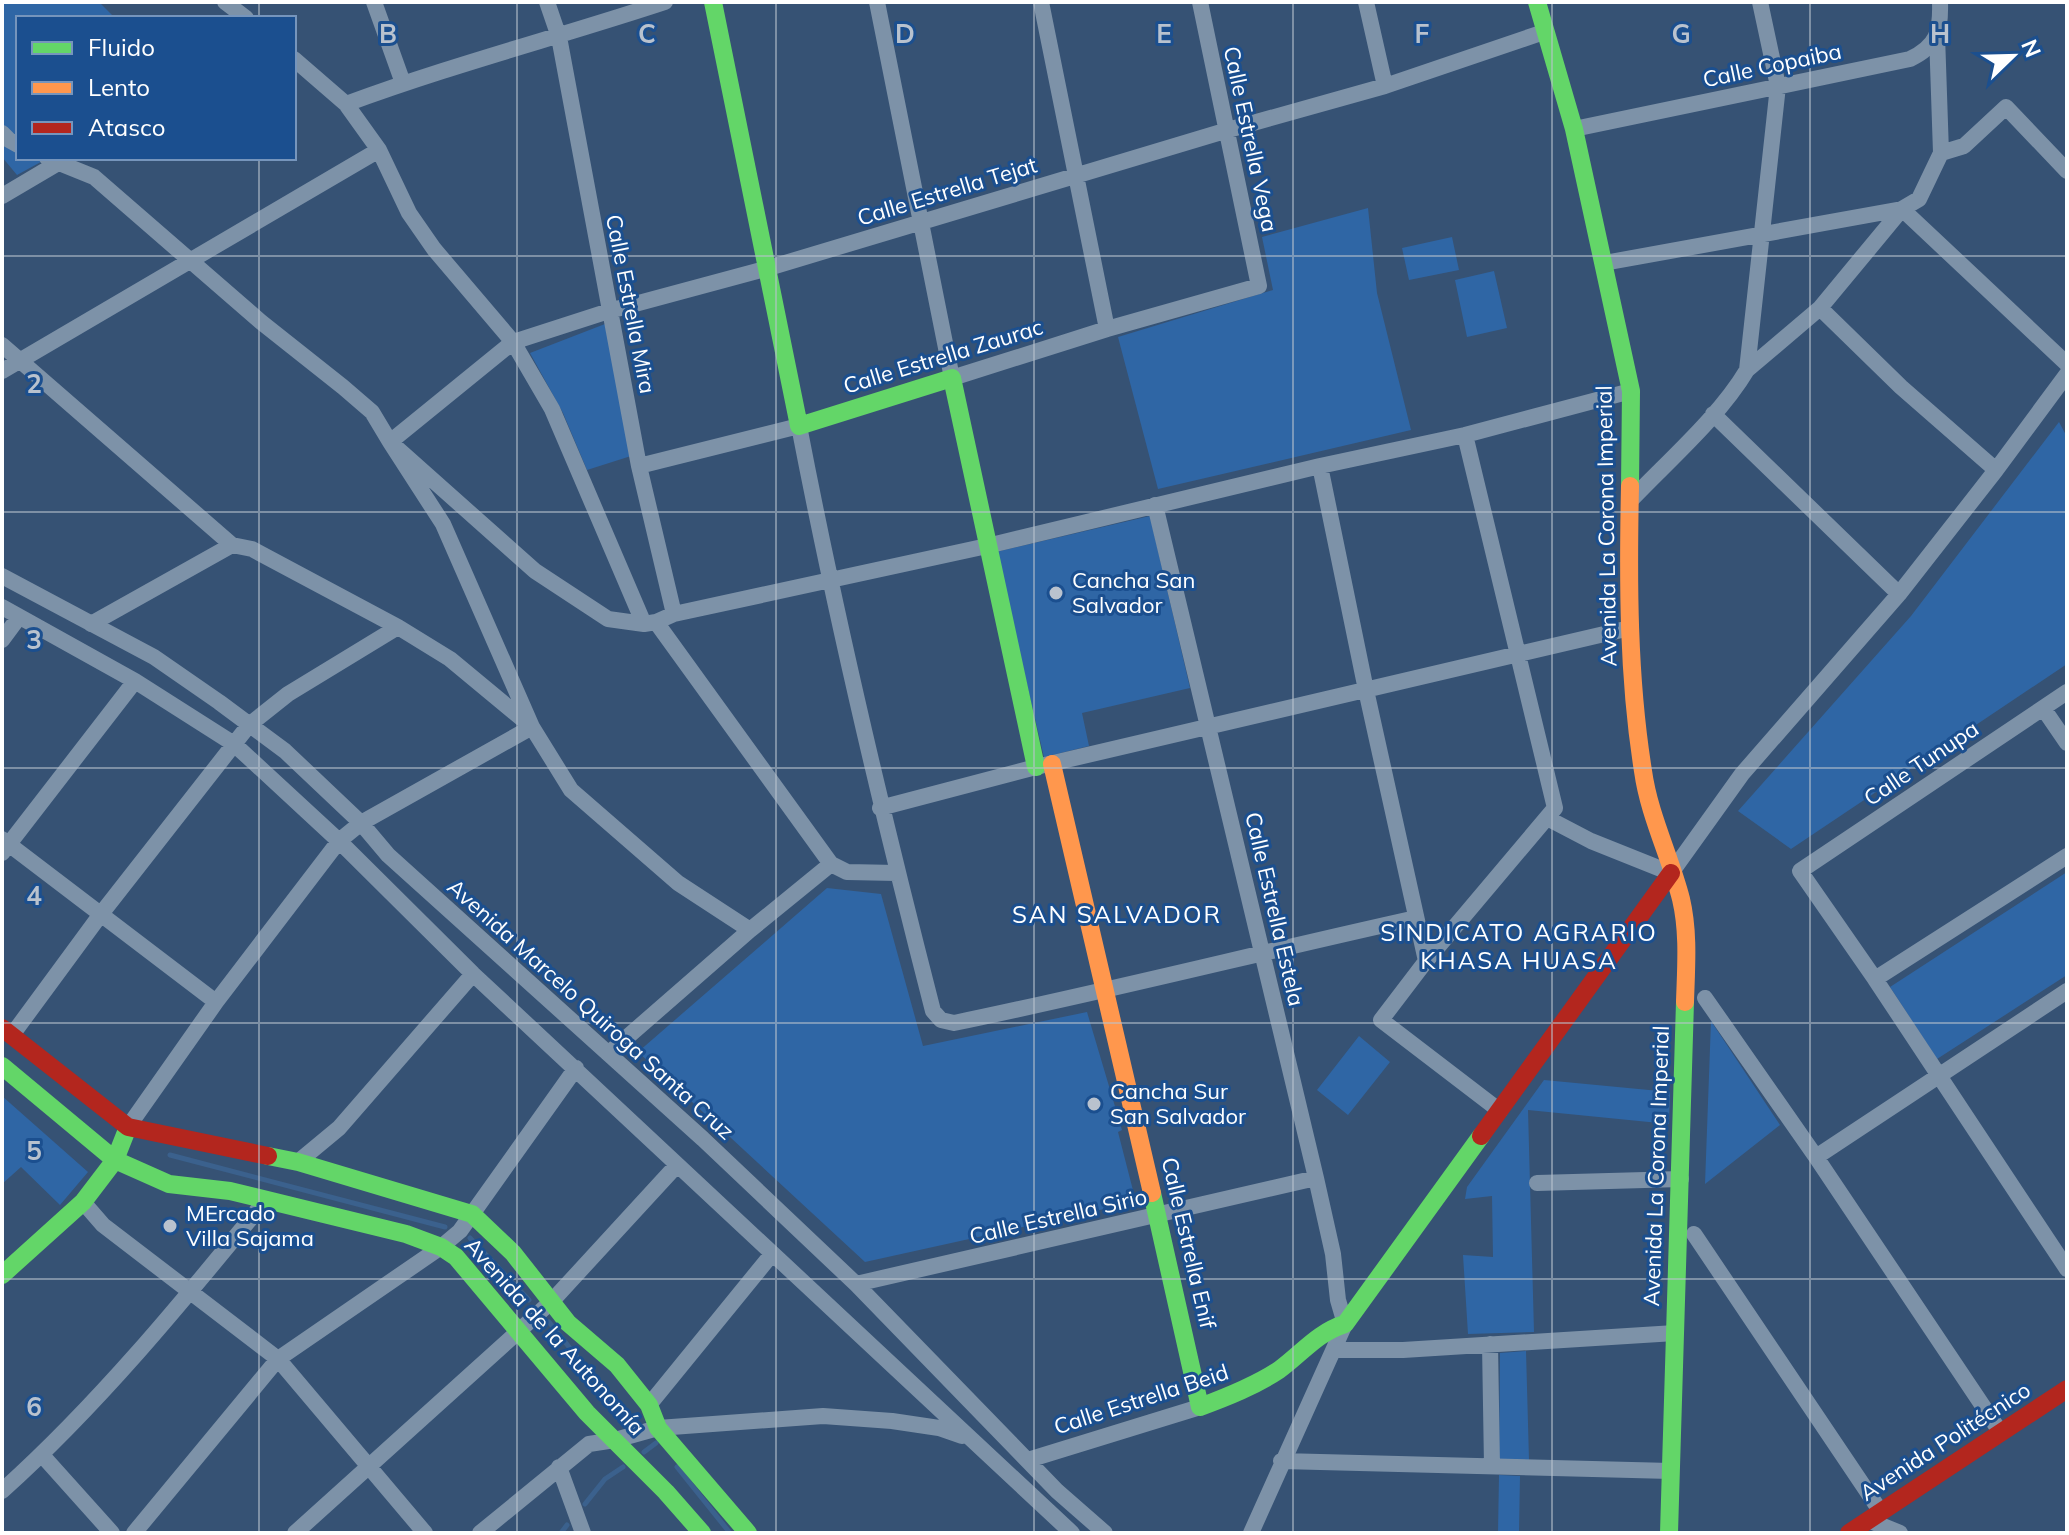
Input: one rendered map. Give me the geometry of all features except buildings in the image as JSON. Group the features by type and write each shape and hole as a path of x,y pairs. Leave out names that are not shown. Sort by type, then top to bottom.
{"street":[{"path":"225,2 243,16"},
{"path":"374,2 403,83"},
{"name":"Calle Estrella Mira","path":"547,2 559,37 639,466 674,614"},
{"path":"346,104 403,83 665,2"},
{"path":"713,2 829,579 880,808 933,1011 941,1020 954,1023 1104,992 1416,918"},
{"path":"877,2 952,378"},
{"path":"1041,2 1107,329"},
{"name":"Calle Estrella Vega","path":"1200,2 1259,286"},
{"path":"1366,2 1385,86"},
{"name":"Avenida La Corona Imperial","path":"1537,2 1574,129 1631,391 1630,628 1643,774 1681,900 1687,945 1669,1533"},
{"path":"1747,370 1778,86 1760,2"},
{"path":"1630,501 1713,414 1747,370 1820,308 1902,209 1919,199 1941,153 1937,35 1940,2"},
{"name":"Calle Estrella Tejat","path":"390,442 513,342 609,311 765,269 1385,86 1544,32"},
{"name":"Calle Copaiba","path":"1574,129 1910,59 1926,51 1937,35"},
{"path":"296,61 346,104 379,150 409,213 434,249 513,342 552,409 583,484 650,623 831,864 847,872 897,873"},
{"path":"1941,153 1964,146 2006,107 2067,171"},
{"path":"2,371 379,150"},
{"path":"2,196 53,160 94,177 261,322 372,412 443,524 532,727 571,790 678,883 750,930"},
{"path":"1604,263 1902,209"},
{"path":"1902,209 2067,364"},
{"name":"Calle Estrella Zaurac","path":"639,466 799,426 1107,329 1259,286"},
{"path":"1820,308 1901,387 1996,470"},
{"path":"2,345 232,545 252,549 398,627 450,659 532,727"},
{"name":"Calle Estrella Enif","path":"952,378 987,546 1104,992 1159,1216 1200,1407"},
{"path":"1251,1533 1345,1324 1742,774 1899,594 2065,384"},
{"path":"390,442 535,571 608,619 650,623 674,614 987,546 1320,466 1465,435 1631,391"},
{"path":"1713,414 1899,594"},
{"path":"1465,435 1555,808 1426,961 1381,1020 1500,1111"},
{"path":"1320,466 1426,961"},
{"name":"Calle Estrella Estela","path":"1155,505 1316,1178 1345,1324"},
{"path":"91,624 232,545"},
{"name":"Avenida Marcelo Quiroga Santa Cruz","path":"2,576 154,657 285,751 361,823 388,855 609,1053 856,1284 1028,1460 1105,1533"},
{"path":"2,607 135,681 234,744 339,841 473,974 1072,1533"},
{"path":"2,640 19,617"},
{"path":"7,1032 249,725 288,694 398,627"},
{"path":"880,808 1044,766 1630,628"},
{"path":"135,681 4,845 216,1002"},
{"name":"Calle Tunupa","path":"1875,979 1800,871 2067,692"},
{"path":"2043,708 2067,743"},
{"path":"2,1275 83,1202 115,1160 128,1127 216,1002 339,841 361,823 532,727"},
{"path":"1547,818 1591,841 1671,873"},
{"path":"2067,856 1875,979 2067,1269"},
{"path":"609,1053 831,864"},
{"path":"298,1162 339,1128 473,974"},
{"path":"1816,1157 2065,995"},
{"path":"1705,998 2001,1433"},
{"name":"Avenida de la Autonomía","path":"7,1032 128,1127 298,1162 472,1214 513,1253 568,1323 617,1365 649,1405 658,1428 748,1533"},
{"name":"Avenida de la Autonomía","path":"2,1066 115,1160 169,1184 230,1191 406,1234 441,1247 456,1257 587,1413 702,1533"},
{"path":"134,1533 278,1359 460,1231 576,1068"},
{"path":"295,1533 552,1301 677,1165"},
{"name":"Calle Estrella Sirio","path":"856,1284 1316,1178"},
{"path":"1537,1183 1681,1179"},
{"path":"2,1491 42,1455 191,1291 265,1201"},
{"path":"83,1202 103,1225 278,1359 425,1533"},
{"path":"1694,1234 1875,1516 1900,1533"},
{"path":"649,1405 772,1254"},
{"name":"Calle Estrella Beid","path":"1028,1460 1245,1390 1286,1365 1333,1326 1345,1324"},
{"path":"1335,1350 1403,1350 1675,1333"},
{"path":"1490,1344 1492,1466"},
{"name":"Avenida Politécnico","path":"1849,1533 2067,1389"},
{"path":"480,1533 589,1444 658,1428 823,1416 939,1428 967,1438"},
{"path":"42,1455 112,1533"},
{"path":"1281,1461 1671,1471"},
{"path":"559,1467 583,1533"}],"shaded area":[{"path":"2,2 99,2 113,16 16,16 16,160 44,160 17,175 2,157"},
{"path":"1368,208 1377,293 1411,430 1158,489 1118,337 1273,290 1262,237"},
{"path":"1452,237 1459,270 1409,280 1402,248"},
{"path":"1494,271 1507,328 1467,337 1455,280"},
{"path":"605,324 631,456 587,470 563,413 530,353"},
{"path":"2059,422 2067,437 2067,664 1791,849 1738,811 1911,616"},
{"path":"1150,516 1190,688 1082,713 1089,746 1044,757 996,552"},
{"path":"2067,872 2067,975 1937,1059 1890,987"},
{"path":"827,888 881,894 923,1046 1087,1012 1122,1130 1118,1132 1136,1202 865,1262 638,1052"},
{"path":"1711,1021 1780,1125 1705,1184"},
{"path":"1359,1036 1390,1062 1348,1115 1317,1090"},
{"path":"1544,1080 1670,1092 1669,1124 1528,1110 1534,1332 1468,1334 1463,1255 1493,1257 1492,1196 1465,1199 1467,1187"},
{"path":"2,1096 88,1172 60,1205 21,1167 2,1184"},
{"path":"1526,1351 1529,1460 1499,1461 1500,1353"},
{"path":"1499,1475 1520,1476 1519,1533 1498,1533"}],"waterway":[{"path":"170,1155 445,1227"},
{"path":"470,1238 529,1300"},
{"path":"549,1322 618,1408"},
{"path":"644,1452 656,1443"},
{"path":"585,1504 605,1479 623,1467"},
{"path":"677,1467 730,1533"},
{"path":"561,1533 567,1525"}],"traffic: fast":[{"path":"713,2 799,426 952,378 1036,767"},
{"path":"1537,2 1574,129 1631,391 1630,486"},
{"path":"1669,1533 1685,1002"},
{"path":"2,1066 115,1160 169,1184 230,1191 406,1234 441,1247 456,1257 587,1413 702,1533"},
{"path":"2,1275 83,1202 115,1160 128,1127"},
{"path":"1152,1193 1200,1407 1270,1376 1318,1338 1345,1324 1481,1136"},
{"path":"268,1156 298,1162 472,1214 513,1253 568,1323 617,1365 649,1405 658,1428 748,1533"}],"traffic: slow":[{"path":"1630,486 1630,629 1634,700 1650,804 1684,912 1685,1002"},
{"path":"1052,764 1152,1193"}],"traffic: jam":[{"path":"1481,1136 1671,873"},
{"path":"2,1028 128,1127 268,1156"},
{"path":"1849,1533 2067,1389"}],"place":[{"name":"Cancha San Salvador","path":"1056,593"},
{"name":"Cancha Sur San Salvador","path":"1094,1104"},
{"name":"MErcado Villa Sajama","path":"170,1226"}],"district":[{"name":"SAN SALVADOR","path":"1117,915"},
{"name":"SINDICATO AGRARIO KHASA HUASA","path":"1519,947"}]}
